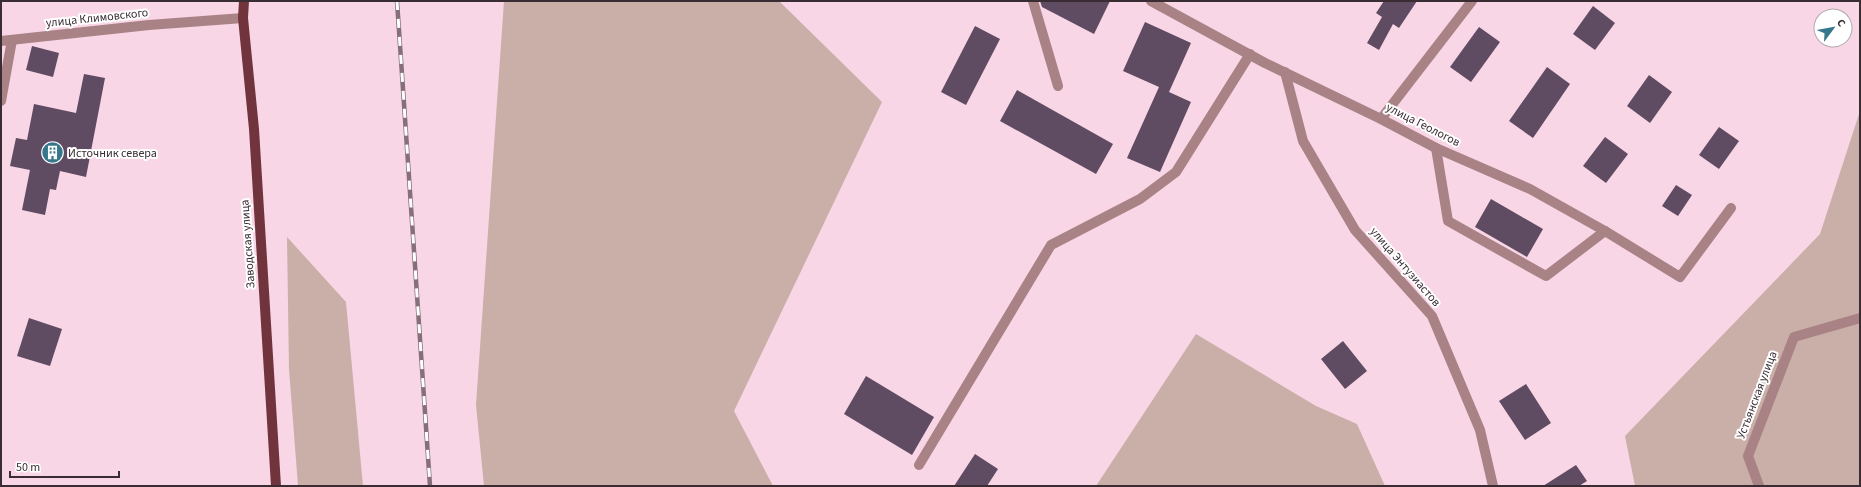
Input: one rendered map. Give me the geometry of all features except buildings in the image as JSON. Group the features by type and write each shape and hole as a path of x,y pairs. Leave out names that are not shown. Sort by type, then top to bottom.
{"main road":[{"name":"Заводская улица","path":"244,1 243,18 254,129 276,486"}],"street":[{"path":"1033,1 1058,86"},
{"name":"улица Геологов","path":"1151,1 1250,54 1436,148 1530,189 1604,231 1680,277 1731,208"},
{"path":"1381,119 1472,1"},
{"name":"улица Климовского","path":"1,42 243,18"},
{"path":"1,101 12,40"},
{"path":"919,465 1051,245 1140,199 1176,172 1250,54"},
{"name":"улица Энтузиастов","path":"1285,72 1302,141 1351,223 1432,316 1480,430 1493,486"},
{"path":"1436,148 1448,221 1546,276 1604,231"},
{"name":"Устьянская улица","path":"1759,486 1748,456 1794,337 1860,318"}],"shaded area":[{"path":"504,1 779,1 882,102 734,411 773,486 484,486 476,405"},
{"path":"1860,111 1860,486 1635,486 1625,436 1820,234"},
{"path":"287,237 346,302 363,486 298,486 289,369"},
{"path":"1196,334 1316,406 1357,424 1385,486 1096,486"}],"railway":[{"path":"397,1 430,486"}],"place":[{"name":"Источник севера","path":"52,153"}]}
